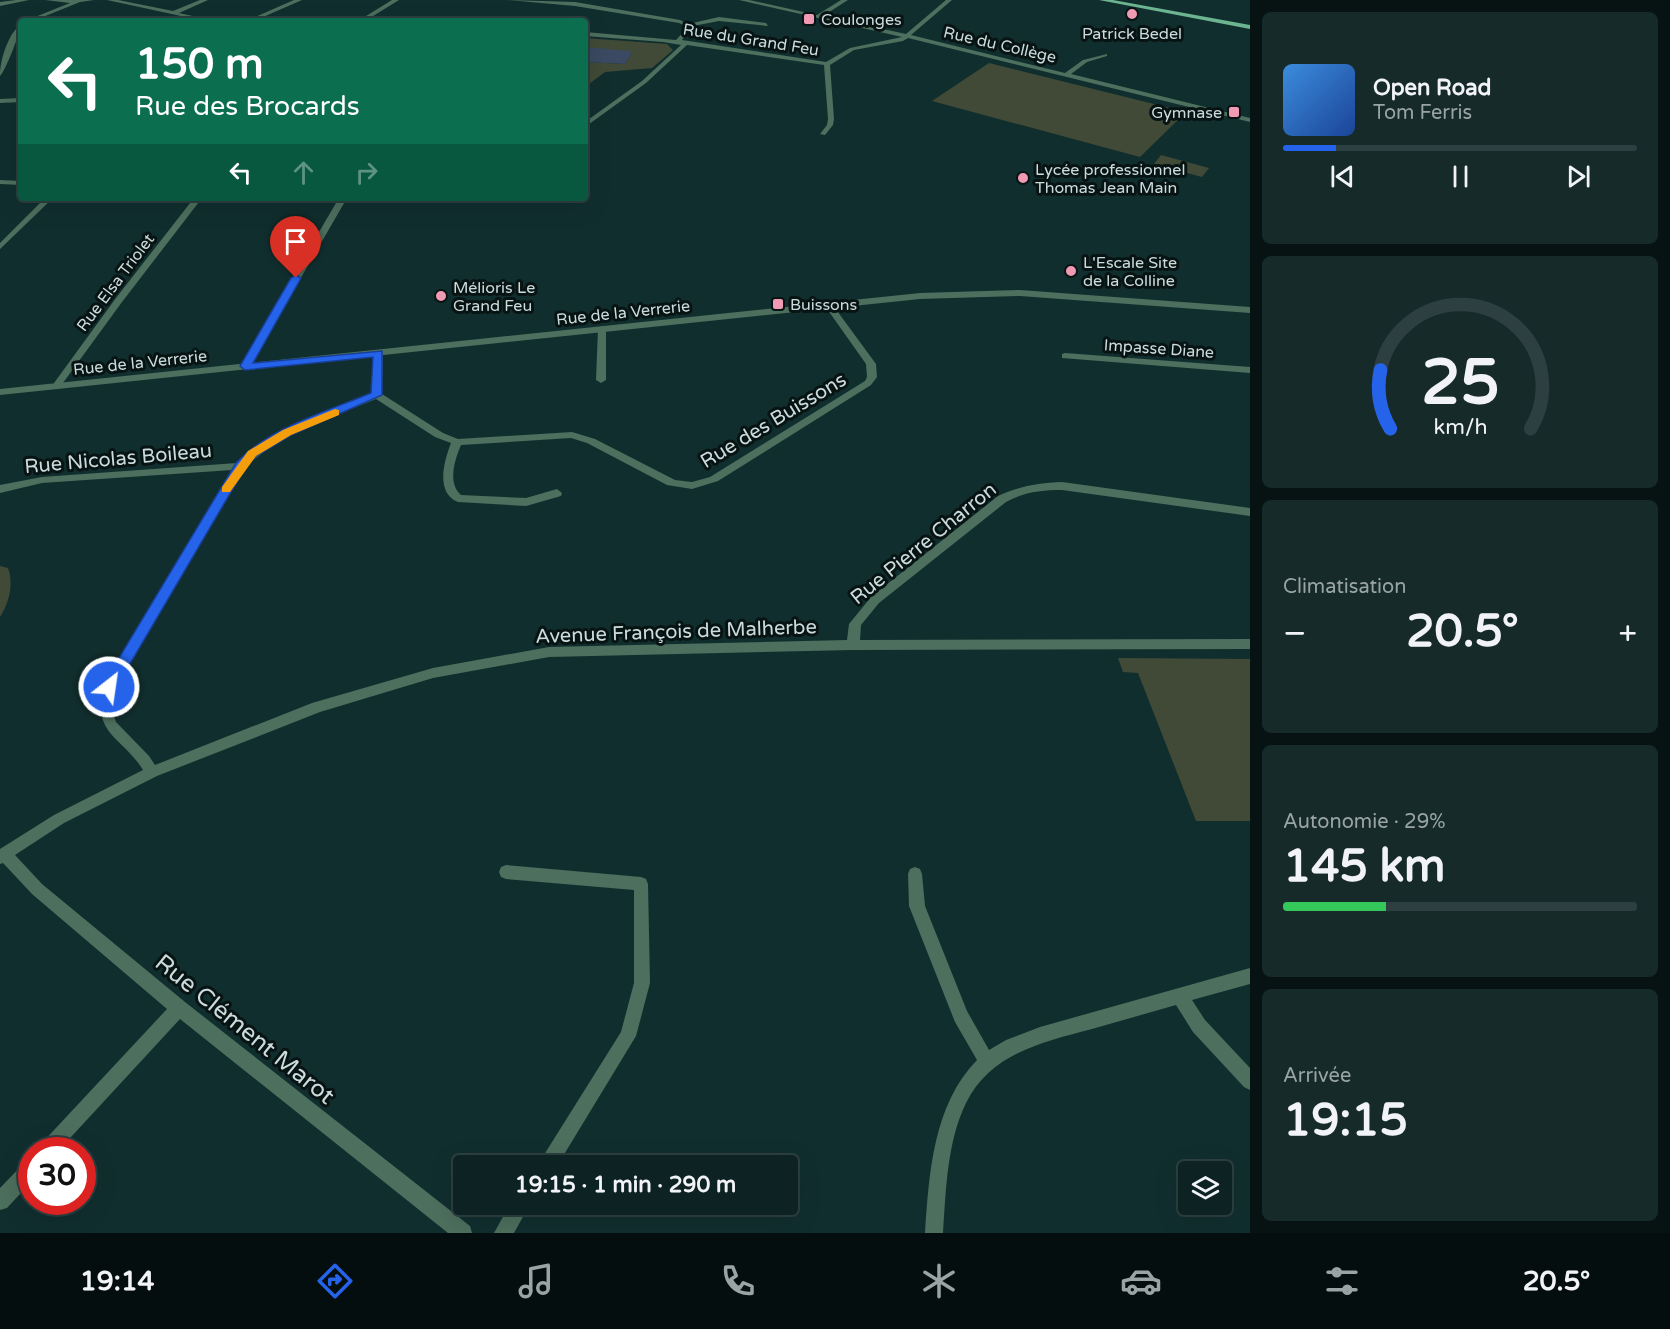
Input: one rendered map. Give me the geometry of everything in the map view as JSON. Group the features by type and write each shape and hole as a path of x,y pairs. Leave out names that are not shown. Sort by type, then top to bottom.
{"main road":[{"path":"1102,0 1250,27"}],"street":[{"path":"1,4 16,0"},
{"path":"1,4 26,0"},
{"path":"37,15 49,0 78,2"},
{"path":"32,18 78,2 91,0"},
{"path":"110,0 197,18"},
{"path":"173,13 206,0"},
{"path":"256,18 299,0"},
{"path":"366,18 396,0"},
{"path":"510,0 576,4 689,25 719,19 766,25"},
{"name":"Rue du Collège","path":"742,0 907,36 1250,120"},
{"path":"817,17 845,0"},
{"path":"907,36 949,0"},
{"path":"588,123 662,68 684,45 680,42 690,30 689,25"},
{"path":"0,74 9,57 13,37 18,30"},
{"name":"Rue du Grand Feu","path":"588,34 680,42 827,64 852,49 894,42 907,36"},
{"path":"1066,74 1085,61 1106,55"},
{"path":"0,58 9,57"},
{"path":"824,134 831,119 827,64"},
{"path":"0,101 18,100"},
{"path":"0,183 18,183"},
{"path":"0,247 46,201"},
{"name":"Rue Elsa Triolet","path":"57,385 196,201"},
{"path":"245,366 341,201"},
{"name":"Rue de la Verrerie","path":"0,392 920,296 1007,293 1250,310"},
{"name":"Rue des Buissons","path":"377,395 439,435 457,442 572,435 591,441 671,483 683,487 698,485 734,466 868,382 872,377 871,364 829,306"},
{"path":"601,380 602,329"},
{"path":"152,772 147,760 109,724 104,700 109,687 240,466 252,453 287,432 377,395 378,353"},
{"name":"Impasse Diane","path":"1065,356 1250,370"},
{"path":"457,442 448,486 452,495 458,498 526,502 557,493"},
{"name":"Rue Nicolas Boileau","path":"0,489 42,480 240,466"},
{"name":"Rue Pierre Charron","path":"853,645 855,624 875,600 1002,499 1015,492 1045,486 1062,486 1250,512"},
{"name":"Avenue François de Malherbe","path":"2,855 59,819 152,772 317,707 445,670 549,652 853,645 1250,644"},
{"name":"Rue Clément Marot","path":"2,855 37,889 179,1008 463,1233"},
{"path":"506,872 641,884 642,983 628,1036 553,1155"},
{"path":"915,874 916,906 961,1016 987,1062"},
{"path":"934,1233 944,1145 968,1082 987,1062 1011,1047 1040,1035 1250,976"},
{"path":"1180,997 1199,1026 1250,1081"},
{"path":"59,1137 179,1008"},
{"path":"0,1201 18,1182"},
{"path":"503,1233 514,1215"}],"green space":[{"path":"588,38 667,44 673,50 652,68 605,72 588,85 588,62 625,64 632,53 588,47"},
{"path":"989,63 1186,112 1140,157 932,101"},
{"path":"1161,155 1209,168 1202,177 1154,164"},
{"path":"0,566 8,568 11,580 8,600 0,617"},
{"path":"1118,658 1250,659 1250,821 1196,821 1138,673 1123,672"}],"water":[{"path":"588,47 629,51 632,53 625,64 588,62"}],"slow traffic":[{"path":"226,489 240,466 252,453 287,432 335,412"}],"place":[{"name":"Patrick Bedel","path":"1132,14"},
{"name":"Coulonges","path":"809,19"},
{"name":"Gymnase","path":"1234,112"},
{"name":"Lycée professionnel Thomas Jean Main","path":"1023,178"},
{"name":"L'Escale Site de la Colline","path":"1071,271"},
{"name":"Mélioris Le Grand Feu","path":"441,296"},
{"name":"Buissons","path":"778,304"}],"route":[{"path":"109,687 240,466 252,453 287,432 377,395 378,353 245,366 296,278"}]}
